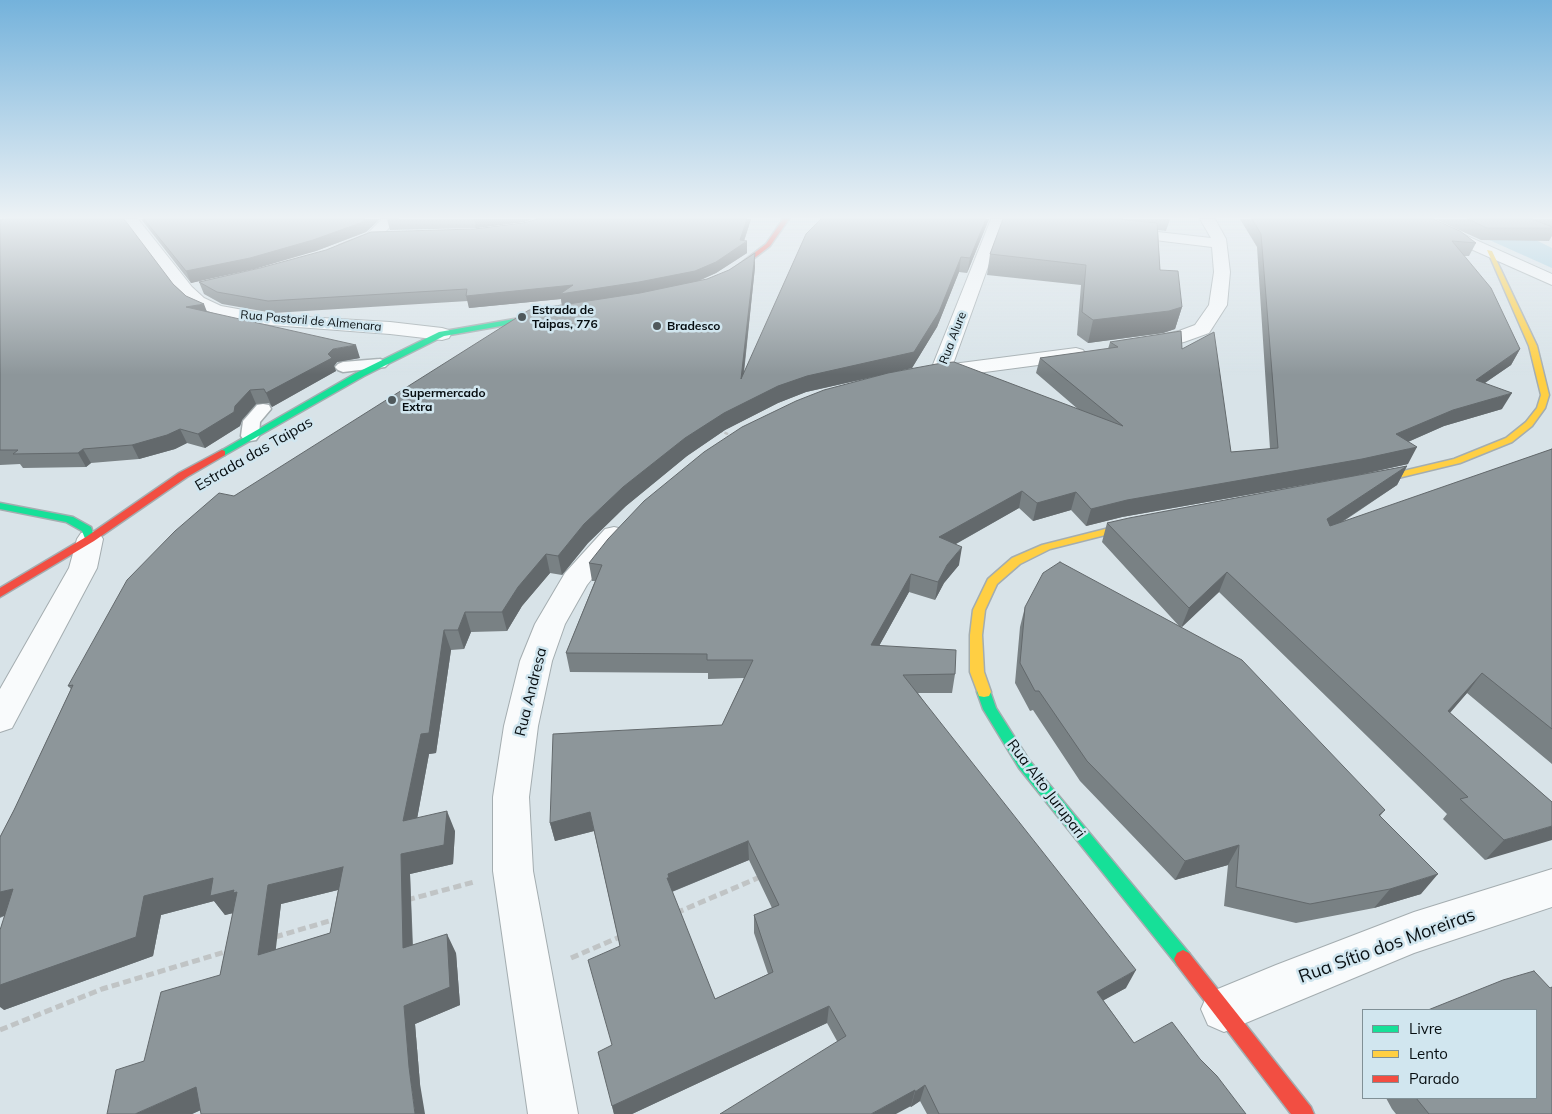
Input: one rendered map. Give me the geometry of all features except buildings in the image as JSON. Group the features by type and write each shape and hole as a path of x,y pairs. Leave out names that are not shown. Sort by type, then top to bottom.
{"street":[{"name":"Rua Pastoril de Almenara","path":"177,271 194,290 198,302 216,311 242,317 390,328 442,334"},
{"path":"716,282 735,271"},
{"name":"Rua Alure","path":"940,371 978,271"},
{"path":"911,376 1170,340 1202,328 1218,305 1222,271"},
{"path":"1354,485 1420,472 1509,440 1529,424 1541,408 1545,394 1533,346 1498,271"},
{"path":"1532,271 1552,280"},
{"name":"Estrada das Taipas","path":"0,593 90,538 152,495 250,436 380,364 442,334 565,313"},
{"name":"Estrada das Taipas","path":"376,379 408,352"},
{"path":"0,506 69,519 87,529 90,538 83,568 0,719"},
{"name":"Estrada das Taipas","path":"90,538 152,511"},
{"name":"Rua Andresa","path":"553,1114 513,872 511,797 521,726 536,661 550,624 575,580 599,550 630,519"},
{"name":"Rua Alto Jurupari","path":"1149,522 1088,534 1046,547 1016,561 992,582 979,610 976,635 977,672 990,709 1024,764 1224,1009 1304,1114"},
{"name":"Rua Sítio dos Moreiras","path":"1224,1009 1414,933 1552,888"}],"lane":[{"path":"343,367 380,364"},
{"path":"250,436 252,421 263,409"}],"path":[{"path":"718,430 734,437"},
{"path":"402,902 513,872"},
{"path":"666,917 767,874"},
{"path":"271,938 346,916"},
{"path":"529,976 630,933"},
{"path":"0,1030 102,989 233,949"}],"traffic: fast":[{"path":"222,453 361,374 442,334 549,315"},
{"path":"0,506 69,519 87,529 90,539"},
{"path":"984,692 990,709 1024,764 1183,959"}],"traffic: slow":[{"path":"1365,483 1457,461 1509,440 1529,424 1541,408 1545,395 1533,346 1498,271"},
{"path":"984,692 977,672 976,635 979,610 992,582 1016,561 1046,547 1141,523"}],"traffic: jam":[{"path":"725,278 734,271"},
{"path":"0,593 90,539 183,475 222,453"},
{"path":"1183,959 1304,1114"}],"place":[{"name":"Estrada de Taipas, 776","path":"522,317"},
{"name":"Bradesco","path":"657,326"},
{"name":"Supermercado Extra","path":"392,400"}]}
